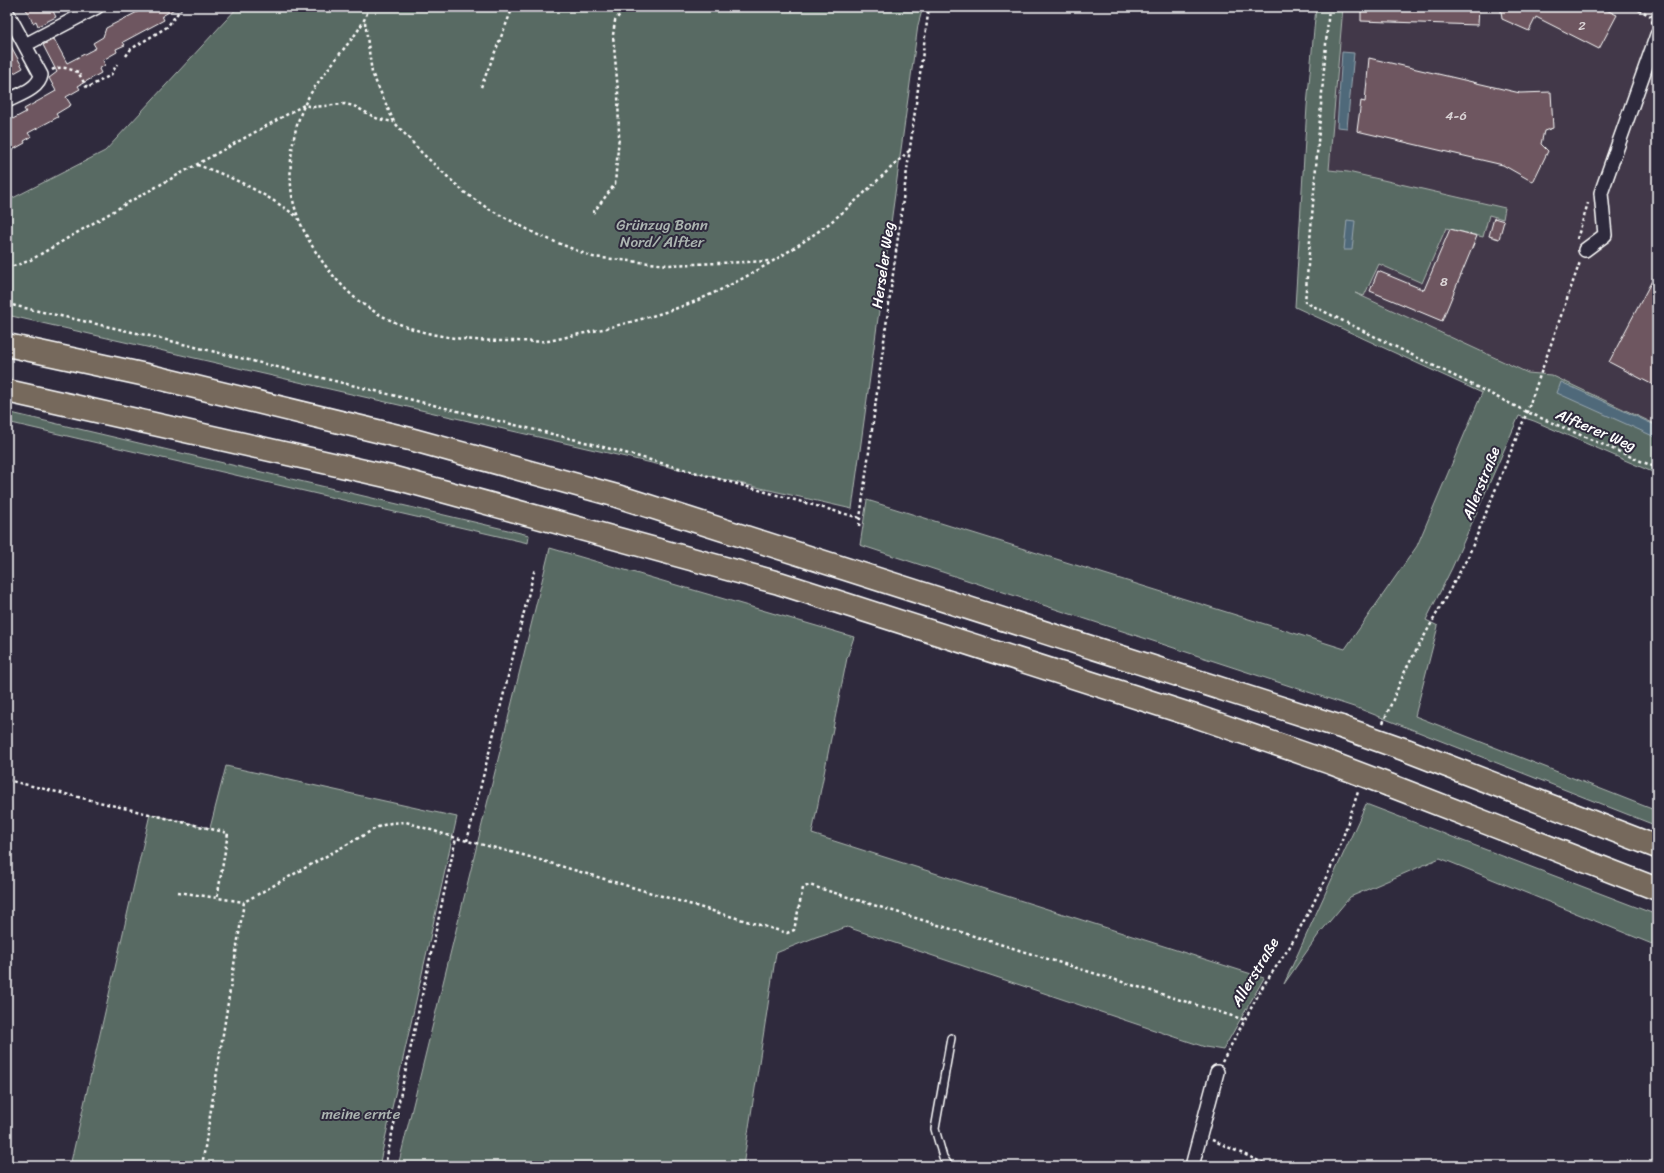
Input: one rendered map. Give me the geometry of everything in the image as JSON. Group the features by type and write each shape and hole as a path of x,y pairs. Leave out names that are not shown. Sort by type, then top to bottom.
{"highway":[{"path":"7,345 146,375 410,439 617,496 1341,727 1406,750 1657,847"},
{"path":"7,391 395,478 779,584 1198,716 1332,763 1657,889"}],"street":[{"path":"25,45 97,7"},
{"path":"7,12 41,76 40,80 34,87 7,101"},
{"path":"1585,250 1605,235 1601,193 1657,34"},
{"path":"1192,1166 1217,1072"}],"lane":[{"path":"949,1166 943,1157 935,1129 951,1038"}],"path":[{"path":"369,7 365,22 372,73 394,122 422,153 464,192 487,208 538,235 594,257 668,265 772,261"},
{"path":"481,87 513,7"},
{"path":"593,213 615,184 619,136 618,84 613,35 615,21 625,7"},
{"name":"Herseler Weg","path":"859,526 929,7"},
{"name":"Alfterer Weg","path":"1329,7 1305,302 1527,412 1657,468"},
{"path":"1633,7 1657,19"},
{"path":"126,56 130,49 167,27 181,9"},
{"path":"365,22 336,58 304,105 295,132 291,185 297,217 333,275 348,292 376,314 411,330 476,341 548,341 613,326 691,302 748,275 798,245 840,216 909,151"},
{"path":"41,76 57,67 67,68 78,72 87,88 111,75 117,64"},
{"path":"7,268 29,262 196,165 304,105 313,107 345,104 354,106 378,119 394,122"},
{"path":"196,165 221,173 280,204 297,217"},
{"name":"Allerstraße","path":"1385,719 1406,669 1468,557 1527,412 1585,250"},
{"path":"7,304 150,336 589,443 860,518"},
{"path":"468,842 535,568"},
{"path":"7,780 228,833 217,899"},
{"name":"Allerstraße","path":"1217,1072 1263,986 1289,948 1312,906 1336,855 1356,799"},
{"path":"178,892 244,902 380,826 391,823 406,822 468,842 522,855 786,933 794,930 803,888 809,884 1225,1012 1245,1020"},
{"path":"385,1166 456,838"},
{"path":"202,1166 244,902"},
{"path":"1199,1138 1208,1138 1270,1166"}],"shaded area":[{"path":"1343,7 1657,7 1657,425 1551,375 1528,373 1338,285 1347,172 1329,170"}],"green space":[{"name":"Grünzug Bonn Nord/ Alfter","path":"238,7 923,7 918,25 852,509 7,315 7,201 105,151"},
{"path":"1316,7 1343,7 1329,170 1348,172 1505,208 1503,219 1489,215 1483,237 1446,228 1422,283 1379,264 1364,296 1355,293 1528,373 1551,375 1657,425 1657,474 1534,421 1519,416 1452,568 1426,620 1438,626 1415,716 1657,811 1657,826 1360,709 860,545 867,500 1345,649 1417,546 1482,393 1295,307 1307,106"},
{"path":"7,412 529,535 528,543 7,422"},
{"path":"550,548 854,637 847,658 812,834 1264,978 1223,1050 1205,1047 847,927 816,937 776,953 743,1166 398,1166"},
{"name":"meine ernte","path":"226,766 457,817 379,1166 70,1166 150,814 210,828"},
{"path":"1366,804 1657,915 1657,946 1440,858 1350,897 1319,934 1284,984"}],"water":[{"path":"1342,52 1354,53 1347,128 1337,127"},
{"path":"1347,220 1355,221 1352,250 1344,250"},
{"path":"1561,382 1657,426 1655,437 1557,393"}],"building":[{"path":"25,7 51,7 56,17 38,26 36,21 33,23"},
{"path":"147,7 178,7 162,16 164,20 123,42 125,45 116,49 117,52 103,60 105,65 99,69 101,73 78,86 80,89 66,97 71,105 56,114 58,117 28,133 31,137 24,141 25,143 7,153 7,122 26,112 24,109 56,91 49,78 57,72 43,45 54,39 67,63 96,48 93,43 103,37 106,28"},
{"path":"1361,7 1479,7 1478,25 1361,21"},
{"path":"1503,7 1600,7 1617,15 1599,49 1536,17 1529,31 1502,19 1501,11"},
{"path":"7,39 23,68 7,77"},
{"path":"1369,58 1520,93 1551,92 1553,128 1544,131 1541,144 1548,151 1533,182 1503,165 1357,131 1361,101 1365,102"},
{"path":"1494,218 1504,221 1499,239 1489,236"},
{"path":"1450,229 1477,236 1442,321 1370,291 1378,271 1424,290"},
{"path":"1657,271 1657,387 1609,362"}]}
